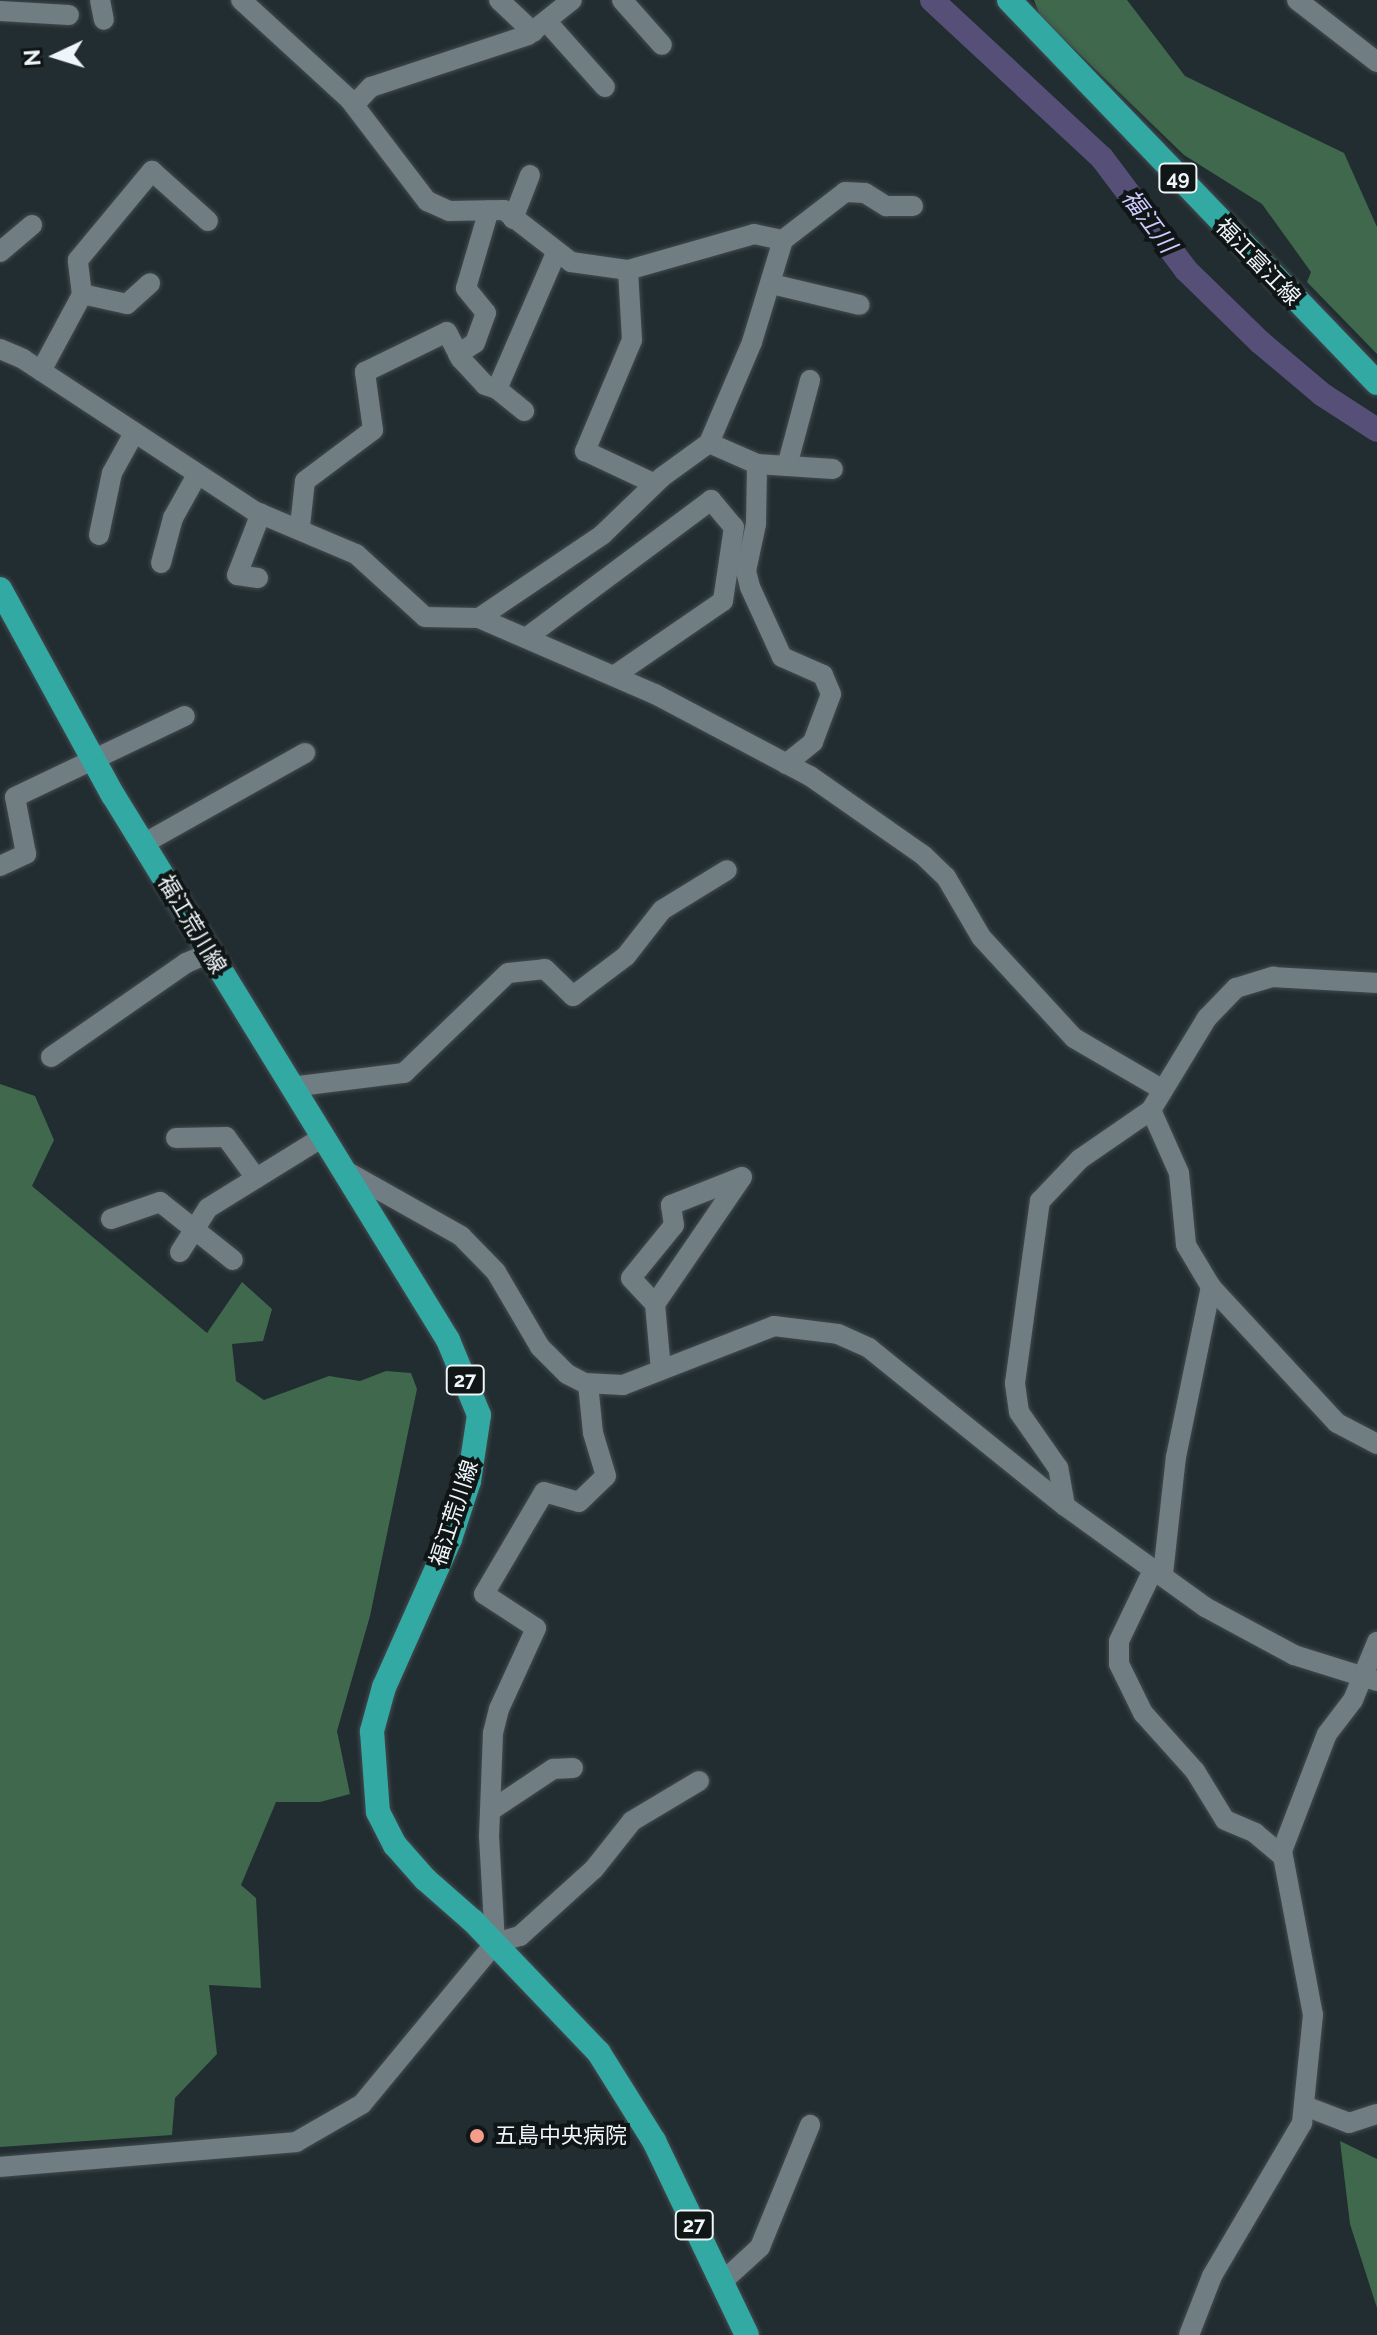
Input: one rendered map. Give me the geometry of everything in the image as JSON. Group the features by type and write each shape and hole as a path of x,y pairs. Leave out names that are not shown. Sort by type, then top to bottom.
{"main road":[{"name":"福江富江線","path":"1009,0 1377,383"},
{"name":"福江荒川線","path":"0,589 143,844 448,1340 479,1415 469,1481 450,1539 384,1687 372,1731 378,1812 405,1856 495,1943 599,2053 654,2141 747,2335"}],"street":[{"path":"241,0 354,105 427,201 449,211 504,210 571,262 628,270 754,234 783,240"},
{"path":"499,0 540,27 605,87"},
{"path":"354,105 371,87 540,27 572,0"},
{"path":"622,0 662,45"},
{"path":"1297,0 1377,62"},
{"path":"0,11 69,15"},
{"path":"41,371 82,294 78,260 152,171 208,221"},
{"path":"513,219 530,175"},
{"path":"479,618 602,535 655,484 709,443 772,284 783,240 845,192 865,193 886,206 913,206"},
{"path":"458,354 475,343 486,313 466,288 489,210"},
{"path":"0,252 32,225"},
{"path":"497,389 556,253"},
{"path":"628,270 632,340 585,451 655,484"},
{"path":"82,294 127,304 150,283"},
{"path":"772,284 860,305"},
{"path":"300,526 305,481 373,430 365,372 447,332 458,354 485,385 497,389 524,411"},
{"path":"0,349 41,371 133,435 261,513 300,526 356,554 425,617 479,618 614,676 786,764 923,855 956,890 981,937 1074,1038 1163,1090"},
{"path":"787,466 810,380"},
{"path":"99,535 112,473 133,435"},
{"path":"709,443 757,464 833,469"},
{"path":"757,464 756,524 746,571 750,587 782,657 823,675 831,694 813,742 786,764"},
{"path":"161,563 173,518 197,475"},
{"path":"526,638 711,500 734,527 723,601 614,676"},
{"path":"258,578 237,575 261,513"},
{"path":"0,866 26,854 15,797 92,757 185,716"},
{"path":"143,844 305,753"},
{"path":"291,1087 404,1073 508,973 545,969 573,996 626,956 662,910 727,870"},
{"path":"51,1057 186,963 209,953"},
{"path":"1065,1506 1058,1468 1019,1412 1015,1383 1040,1201 1052,1183 1151,1110 1207,1018 1236,988 1273,977 1377,983"},
{"path":"1151,1110 1179,1173 1186,1245 1211,1287 1337,1423 1377,1444"},
{"path":"176,1138 226,1137 256,1178"},
{"path":"180,1252 208,1208 323,1137"},
{"path":"344,1170 461,1236 496,1272 540,1347 567,1374 588,1384 623,1385 774,1326 838,1334 869,1348 1065,1506 1205,1607 1294,1655 1369,1680"},
{"path":"655,1304 742,1177 671,1205 674,1225 631,1278 655,1304 661,1370"},
{"path":"111,1219 160,1202 233,1260"},
{"path":"1211,1287 1176,1457 1158,1571 1119,1641 1119,1664 1143,1713 1195,1771 1225,1820 1255,1833 1282,1856"},
{"path":"495,1943 490,1811 499,1709 536,1628 484,1594 544,1492 579,1502 606,1476 593,1433 588,1384"},
{"path":"1189,2335 1212,2276 1302,2123 1313,2015 1282,1856 1291,1817 1327,1734 1369,1680 1377,1642"},
{"path":"490,1811 553,1769 573,1768"},
{"path":"0,2167 296,2142 362,2104 495,1943 520,1936 594,1869 632,1821 699,1781"},
{"path":"1305,2106 1349,2123 1377,2114"},
{"path":"722,2282 760,2247 810,2125"}],"green space":[{"path":"1034,0 1127,0 1185,76 1344,153 1377,227 1377,354 1307,282 1311,272 1262,204 1184,155 1040,16"},
{"path":"0,1084 35,1096 54,1140 32,1186 207,1333 242,1282 272,1309 263,1341 232,1344 236,1381 264,1400 329,1376 360,1381 386,1371 411,1373 417,1389 370,1616 337,1731 350,1794 320,1802 276,1802 241,1885 256,1898 261,1988 209,1985 217,2054 175,2098 172,2135 0,2147"},
{"path":"1340,2141 1377,2159 1377,2308 1350,2224"}],"waterway":[{"name":"福江川","path":"932,0 1102,158 1186,270 1260,342 1323,395 1377,430"}],"place":[{"name":"五島中央病院","path":"477,2136"}]}
